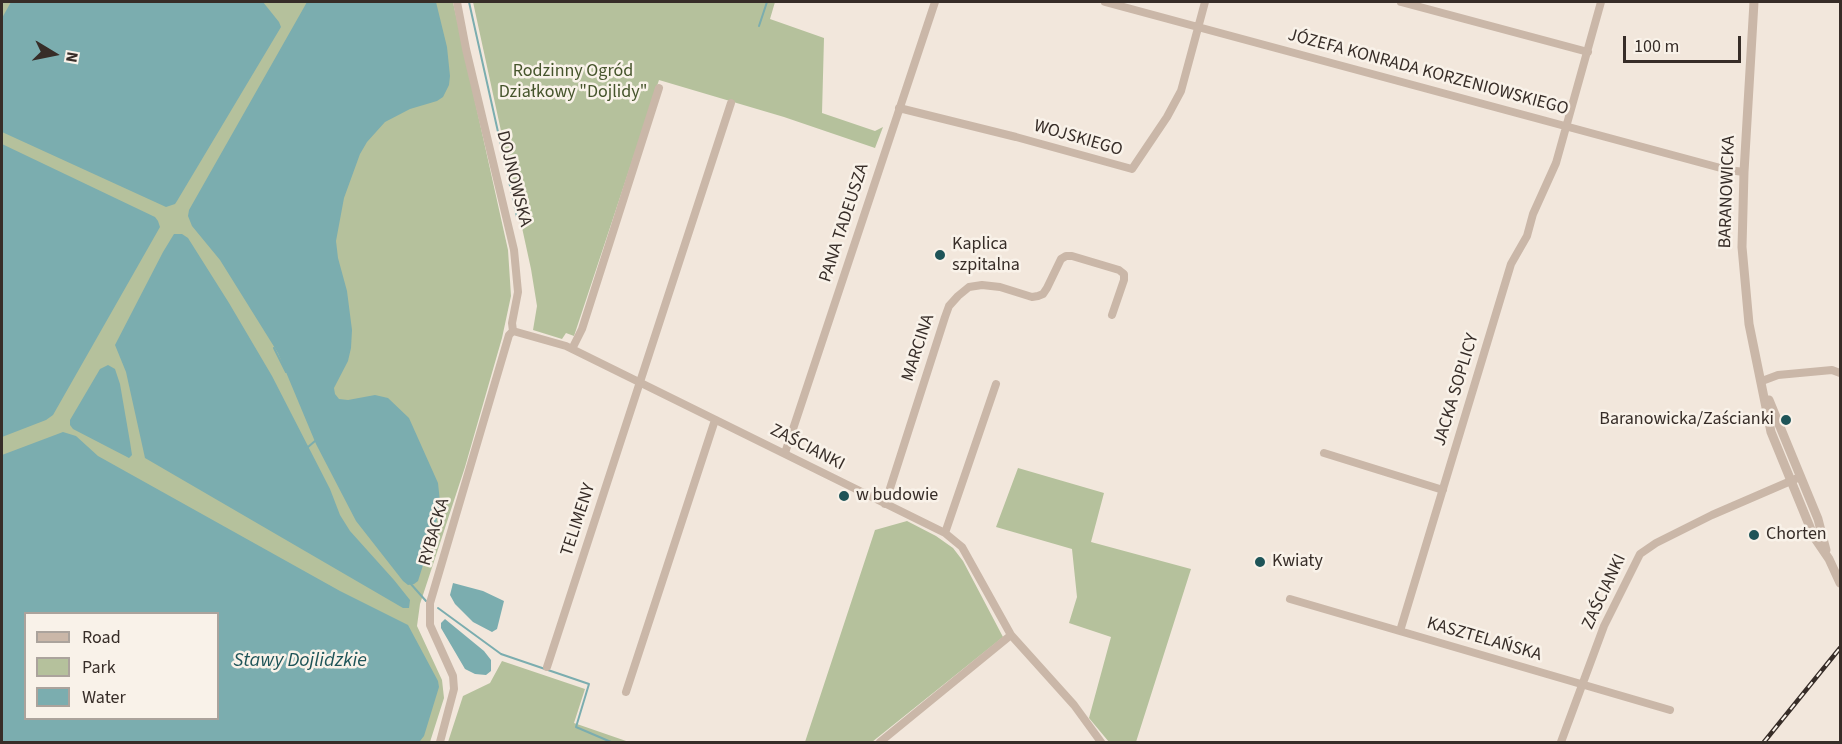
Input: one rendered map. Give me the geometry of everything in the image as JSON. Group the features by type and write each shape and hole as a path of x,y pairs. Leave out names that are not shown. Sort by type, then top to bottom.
{"street":[{"name":"DOJNOWSKA","path":"456,2 514,250 518,292 512,322 513,331"},
{"name":"PANA TADEUSZA","path":"785,453 935,2"},
{"name":"JÓZEFA KONRADA KORZENIOWSKIEGO","path":"1105,2 1728,170 1744,172"},
{"path":"1197,27 1204,2"},
{"path":"1401,2 1588,52"},
{"name":"JACKA SOPLICY","path":"1400,631 1510,264 1527,236 1533,214 1556,164 1601,2"},
{"name":"BARANOWICKA","path":"1754,2 1742,247 1749,324 1762,381 1795,479 1818,519 1829,559 1840,580"},
{"name":"WOJSKIEGO","path":"899,108 1132,169 1174,105 1188,64 1197,27"},
{"path":"572,349 582,329 658,88"},
{"name":"TELIMENY","path":"547,667 731,103"},
{"name":"MARCINA","path":"885,504 945,317 950,306 969,287 982,285 1000,287 1032,297 1038,296 1043,294 1061,258 1072,256 1119,270 1124,274 1112,315"},
{"name":"ZAŚCIANKI","path":"513,331 572,349 945,533 962,547 1011,635 1074,705 1101,742"},
{"name":"RYBACKA","path":"440,742 454,689 453,676 430,625 430,603 509,335 513,331"},
{"path":"1762,381 1778,375 1832,370 1840,373"},
{"path":"945,533 996,384"},
{"path":"626,692 715,420"},
{"path":"1324,453 1443,490"},
{"name":"ZAŚCIANKI","path":"1561,742 1604,626 1640,554 1684,529 1795,479"},
{"name":"KASZTELAŃSKA","path":"1290,599 1670,710"},
{"path":"880,742 1011,635"}],"green space":[{"path":"2,2 453,2 508,250 511,296 502,338 465,467 420,604 417,626 442,680 444,698 430,742 2,742"},
{"name":"Rodzinny Ogród Działkowy \"Dojlidy\"","path":"473,2 775,2 770,19 824,38 822,113 875,131 883,127 875,148 784,117 659,80 574,336 566,333 562,339 533,330 537,306 531,269"},
{"path":"1018,468 1104,493 1091,542 1191,569 1136,742 1109,742 1089,718 1111,637 1069,623 1077,597 1072,549 996,527"},
{"path":"907,521 953,548 963,561 1003,637 872,742 805,742 875,530"},
{"path":"502,661 585,689 574,723 629,742 448,742 463,696 490,683"}],"water":[{"path":"11,2 263,2 281,27 177,201 166,207 2,132 2,18"},
{"path":"307,2 436,2 447,47 450,76 449,85 443,97 410,109 385,122 367,142 360,154 344,198 336,241 347,291 352,330 348,361 334,388 335,394 339,399 348,400 375,395 388,398 409,418 438,483 440,502 436,524 418,581 414,584 408,585 403,581 356,521 316,444 278,353 220,260 192,226 188,216 189,210"},
{"path":"2,144 155,217 160,227 53,415 46,420 2,437"},
{"path":"174,234 182,234 188,238 229,303 272,376 330,489 340,515 350,531 410,600 409,608 403,608 145,458 126,372 115,345"},
{"path":"108,365 115,369 120,384 132,455 129,458 73,429 70,425 70,420 100,369"},
{"name":"Stawy Dojlidzkie","path":"63,432 76,436 98,456 340,591 408,625 439,687 424,736 420,741 2,742 2,455"},
{"path":"453,583 483,591 504,601 497,629 492,632 473,622 455,604 450,595"},
{"path":"445,619 484,651 491,660 491,671 486,675 475,674 465,669 441,628 441,623"}],"waterway":[{"path":"469,2 517,217"},
{"path":"759,26 767,2"},
{"path":"274,348 286,372"},
{"path":"305,446 308,447 315,441"},
{"path":"410,583 426,601"},
{"path":"438,608 501,654 589,684 576,727 611,742"}],"railway":[{"path":"1764,742 1840,648"}],"place":[{"name":"Kaplica szpitalna","path":"940,255"},
{"name":"Baranowicka/Zaścianki","path":"1786,420"},
{"name":"w budowie","path":"844,496"},
{"name":"Chorten","path":"1754,535"},
{"name":"Kwiaty","path":"1260,562"}]}
